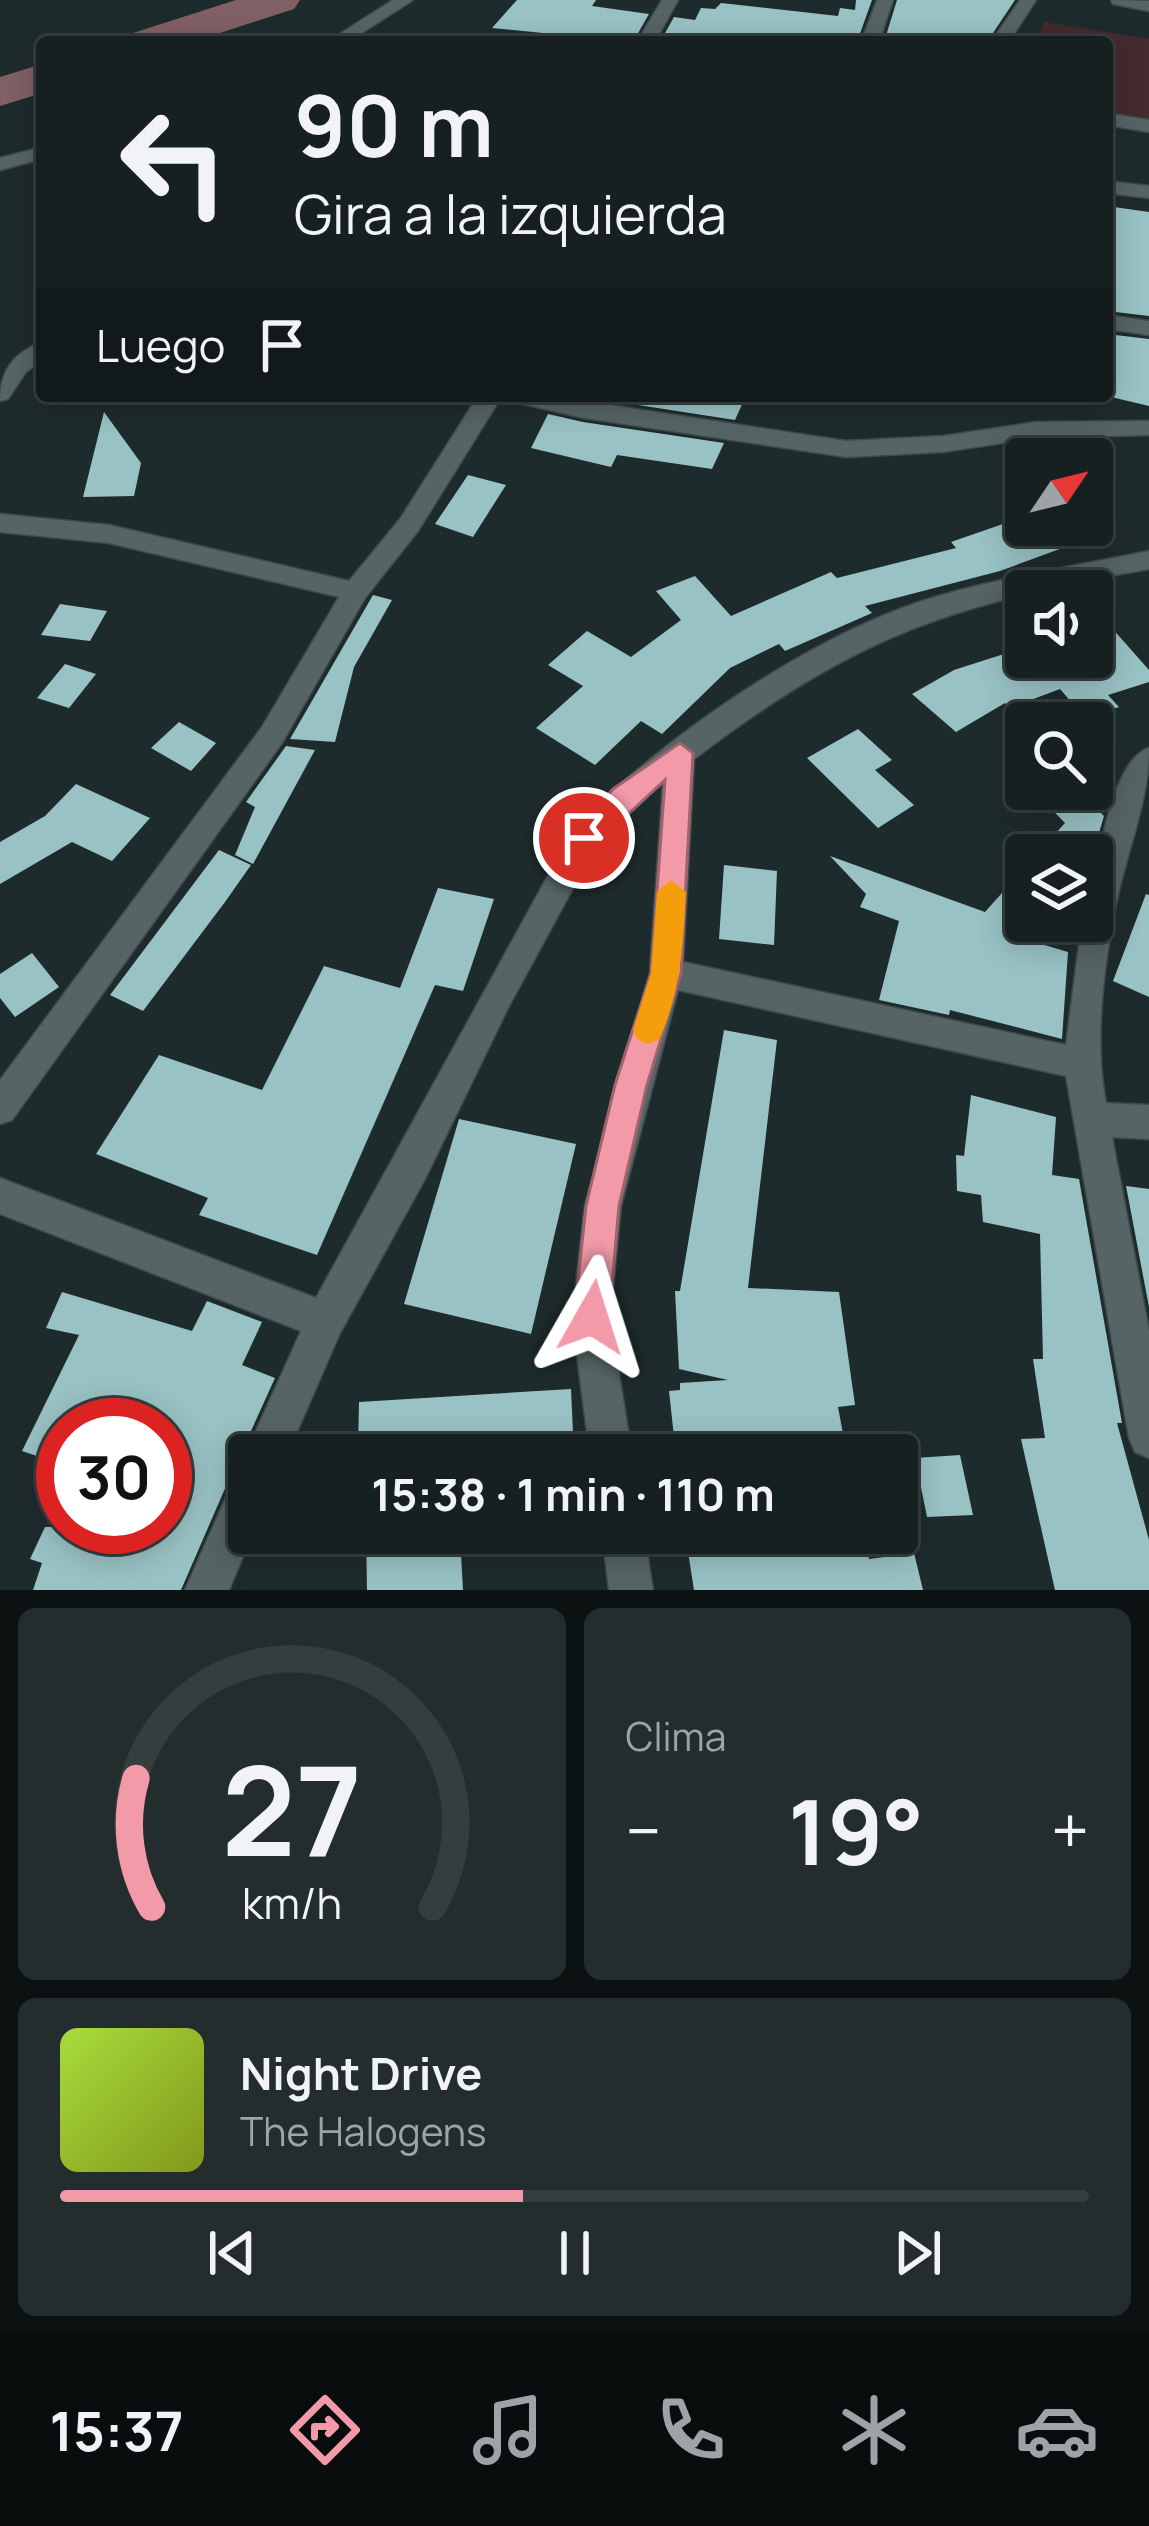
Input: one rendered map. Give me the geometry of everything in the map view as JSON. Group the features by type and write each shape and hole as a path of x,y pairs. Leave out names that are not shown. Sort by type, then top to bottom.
{"street":[{"path":"346,36 404,0"},
{"path":"649,36 670,0"},
{"path":"873,36 885,0"},
{"path":"1004,36 1028,0"},
{"path":"1119,0 1149,6"},
{"path":"1113,120 1149,126"},
{"path":"0,164 36,155"},
{"path":"1113,188 1149,192"},
{"path":"1113,323 1149,328"},
{"path":"0,394 18,367 36,354"},
{"path":"0,1108 272,735 355,592 409,525 486,402"},
{"path":"544,402 846,448 943,444 1036,430 1149,428"},
{"path":"0,523 109,534 355,592"},
{"path":"275,1434 325,1321 584,838 623,797 748,703 875,631 945,603 1149,560"},
{"path":"608,1434 592,1317 603,1206 631,1085 666,973 680,753"},
{"path":"1149,759 1136,778 1099,910 1081,1064 1149,1438"},
{"path":"666,973 1081,1064"},
{"path":"1089,1119 1149,1121"},
{"path":"0,1196 325,1321"},
{"path":"207,1590 228,1542"},
{"path":"626,1554 631,1590"}],"shaded area":[{"path":"1044,22 1149,39 1149,119 1113,112 1113,36 1038,36"}],"building":[{"path":"517,0 596,0 592,6 649,14 636,36 492,28"},
{"path":"856,0 872,0 859,36 663,36 674,17 695,20 701,8 715,9 721,3 838,16 840,8 855,10"},
{"path":"897,0 1015,0 991,36 886,36"},
{"path":"1113,207 1149,212 1149,316 1113,312"},
{"path":"1113,335 1149,339 1149,406 1113,397"},
{"path":"619,402 743,402 735,420"},
{"path":"104,412 141,463 134,496 83,497"},
{"path":"548,414 724,443 712,469 617,455 611,467 531,448"},
{"path":"468,475 506,485 473,537 435,524"},
{"path":"1005,523 1005,546 1068,546 1000,571 865,606 872,613 785,651 779,644 730,668 662,734 641,721 595,765 536,728 583,686 548,665 587,631 631,657 681,620 656,591 695,576 731,616 831,572 837,578 956,548 951,542"},
{"path":"373,595 392,600 354,667 335,742 290,739"},
{"path":"60,604 107,611 90,641 41,635"},
{"path":"1113,629 1149,670 1149,682 1108,695 1119,707 1113,709 1113,702 1071,702 1060,689 1025,702 1005,702 956,732 912,694 954,670 1005,654 1005,678 1113,678"},
{"path":"65,664 96,674 69,708 37,698"},
{"path":"179,722 216,743 191,771 151,748"},
{"path":"858,729 892,760 875,770 914,805 878,828 807,758"},
{"path":"286,746 315,750 253,864 235,855 255,807 246,802"},
{"path":"76,784 150,818 112,861 72,842 0,884 0,842 45,816"},
{"path":"1052,810 1098,810 1104,816 1097,834 1055,834 1065,823"},
{"path":"219,850 251,865 225,902 143,1011 110,995"},
{"path":"830,856 985,912 1005,890 1005,942 1043,942 1068,952 1062,1039 950,1010 949,1015 879,1000 899,921 860,907 866,894"},
{"path":"724,865 777,871 774,945 719,939"},
{"path":"438,888 494,899 463,991 435,985 317,1255 199,1215 208,1198 96,1154 159,1055 262,1090 324,966 400,988"},
{"path":"1149,895 1149,997 1113,981"},
{"path":"32,953 59,987 15,1017 0,998 0,974"},
{"path":"724,1030 777,1040 748,1288 839,1292 855,1405 838,1407 843,1434 674,1434 669,1391 680,1390 680,1383 728,1380 679,1369 675,1291 680,1291"},
{"path":"971,1095 1056,1117 1052,1175 1079,1179 1122,1423 1117,1423 1149,1540 1149,1590 1055,1590 1021,1439 1045,1438 1033,1359 1043,1359 1040,1234 983,1222 981,1195 957,1191 956,1155 964,1156"},
{"path":"459,1119 576,1144 531,1334 404,1304"},
{"path":"1126,1186 1149,1189 1149,1307"},
{"path":"62,1292 192,1331 207,1301 262,1322 242,1365 275,1378 250,1434 228,1434 228,1482 181,1590 33,1590 42,1563 30,1559 36,1546 36,1554 192,1554 192,1398 48,1398 79,1335 46,1328"},
{"path":"571,1389 573,1434 358,1434 359,1402"},
{"path":"36,1423 36,1456 22,1451"},
{"path":"960,1455 973,1515 927,1517 918,1458"},
{"path":"366,1554 461,1554 463,1590 367,1590"},
{"path":"688,1554 868,1554 869,1559 914,1554 923,1590 694,1590"}],"waterway":[{"path":"167,36 279,0"},
{"path":"0,92 36,80"}],"slow traffic":[{"path":"648,1030 666,973 671,892"}],"route":[{"path":"584,838 623,797 680,753 666,973 631,1085 603,1206 592,1317"}]}
